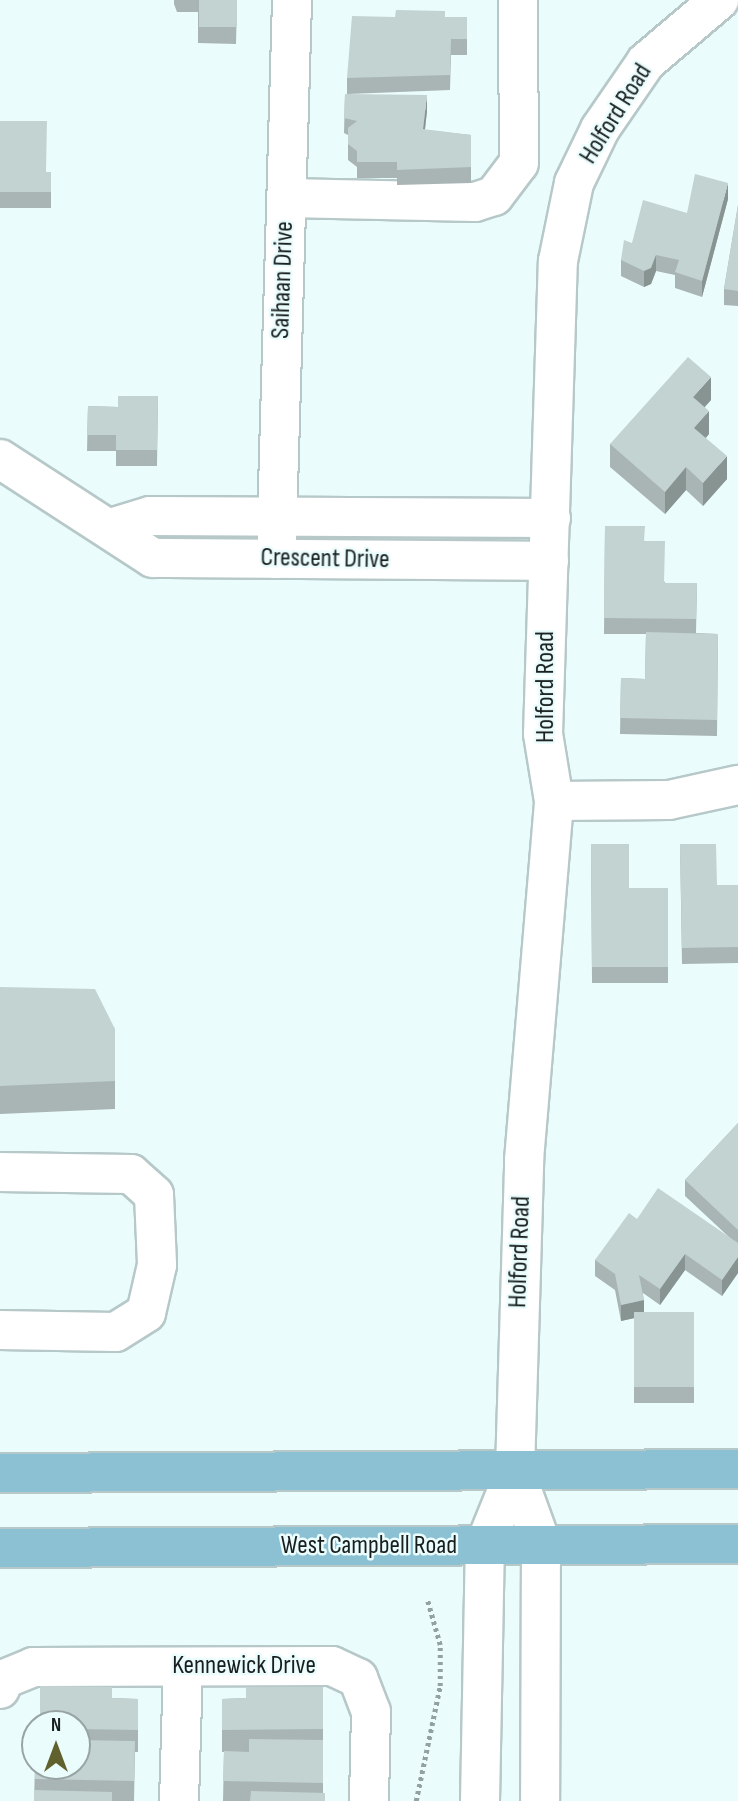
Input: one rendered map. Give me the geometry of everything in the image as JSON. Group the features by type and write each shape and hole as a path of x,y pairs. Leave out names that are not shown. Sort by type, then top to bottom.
{"main road":[{"path":"0,1472 738,1469"},
{"name":"West Campbell Road","path":"0,1548 738,1544"}],"street":[{"name":"Saihaan Drive","path":"276,559 292,0"},
{"path":"286,198 475,202 494,196 519,163 518,0"},
{"name":"Holford Road","path":"480,1801 485,1545 515,1471 524,1160 554,802 543,734 558,261 574,184 600,129 646,62 719,0"},
{"name":"Crescent Drive","path":"0,459 111,528 153,558 549,561"},
{"name":"Crescent Drive","path":"111,528 150,516 551,518"},
{"path":"554,802 669,800 738,786"},
{"path":"0,1172 131,1174 154,1195 157,1265 146,1313 115,1332 0,1330"},
{"name":"Holford Road","path":"515,1471 541,1544 540,1801"},
{"name":"Kennewick Drive","path":"2,1684 33,1668 332,1666 358,1678 370,1712 369,1801"},
{"path":"179,1801 183,1667"}],"path":[{"path":"416,1801 440,1686 440,1645 427,1599"}],"building":[{"path":"199,0 237,0 237,27 199,27"},
{"path":"396,10 445,11 445,17 467,17 467,39 451,39 450,75 347,78 352,16 395,17"},
{"path":"345,94 427,95 423,129 471,135 471,167 397,170 397,162 357,162 357,151 348,144 348,128 357,121 344,118"},
{"path":"0,121 47,121 46,172 51,172 51,192 0,192"},
{"path":"695,174 728,183 702,281 675,272 679,260 656,255 651,268 644,271 621,260 624,240 632,243 643,200 687,213"},
{"path":"738,205 738,291 724,289"},
{"path":"688,357 711,377 693,397 709,411 694,428 727,456 703,483 686,467 665,492 610,444"},
{"path":"118,396 158,396 157,450 116,450 116,435 87,435 88,406 118,407"},
{"path":"605,526 645,526 644,541 665,541 664,583 697,583 696,619 604,618"},
{"path":"646,632 718,634 717,720 620,718 621,678 645,679"},
{"path":"591,844 629,844 629,888 668,888 668,967 592,967"},
{"path":"680,844 716,844 717,885 738,885 738,947 682,948"},
{"path":"0,987 95,989 115,1029 115,1081 0,1086"},
{"path":"738,1123 738,1230 685,1180"},
{"path":"658,1188 738,1243 738,1257 722,1280 685,1254 660,1289 639,1275 644,1300 621,1305 615,1274 595,1260 629,1213 637,1219"},
{"path":"634,1312 694,1312 694,1387 634,1387"},
{"path":"40,1686 112,1687 112,1698 138,1699 138,1730 91,1729 91,1710 40,1710"},
{"path":"246,1687 323,1687 323,1729 222,1730 222,1699 246,1698"},
{"path":"249,1739 323,1740 323,1783 223,1781 224,1751 249,1752"},
{"path":"91,1740 135,1741 134,1781 84,1780 91,1780"},
{"path":"34,1790 112,1792 112,1801 34,1801"},
{"path":"251,1791 325,1793 325,1801 250,1801"}]}
